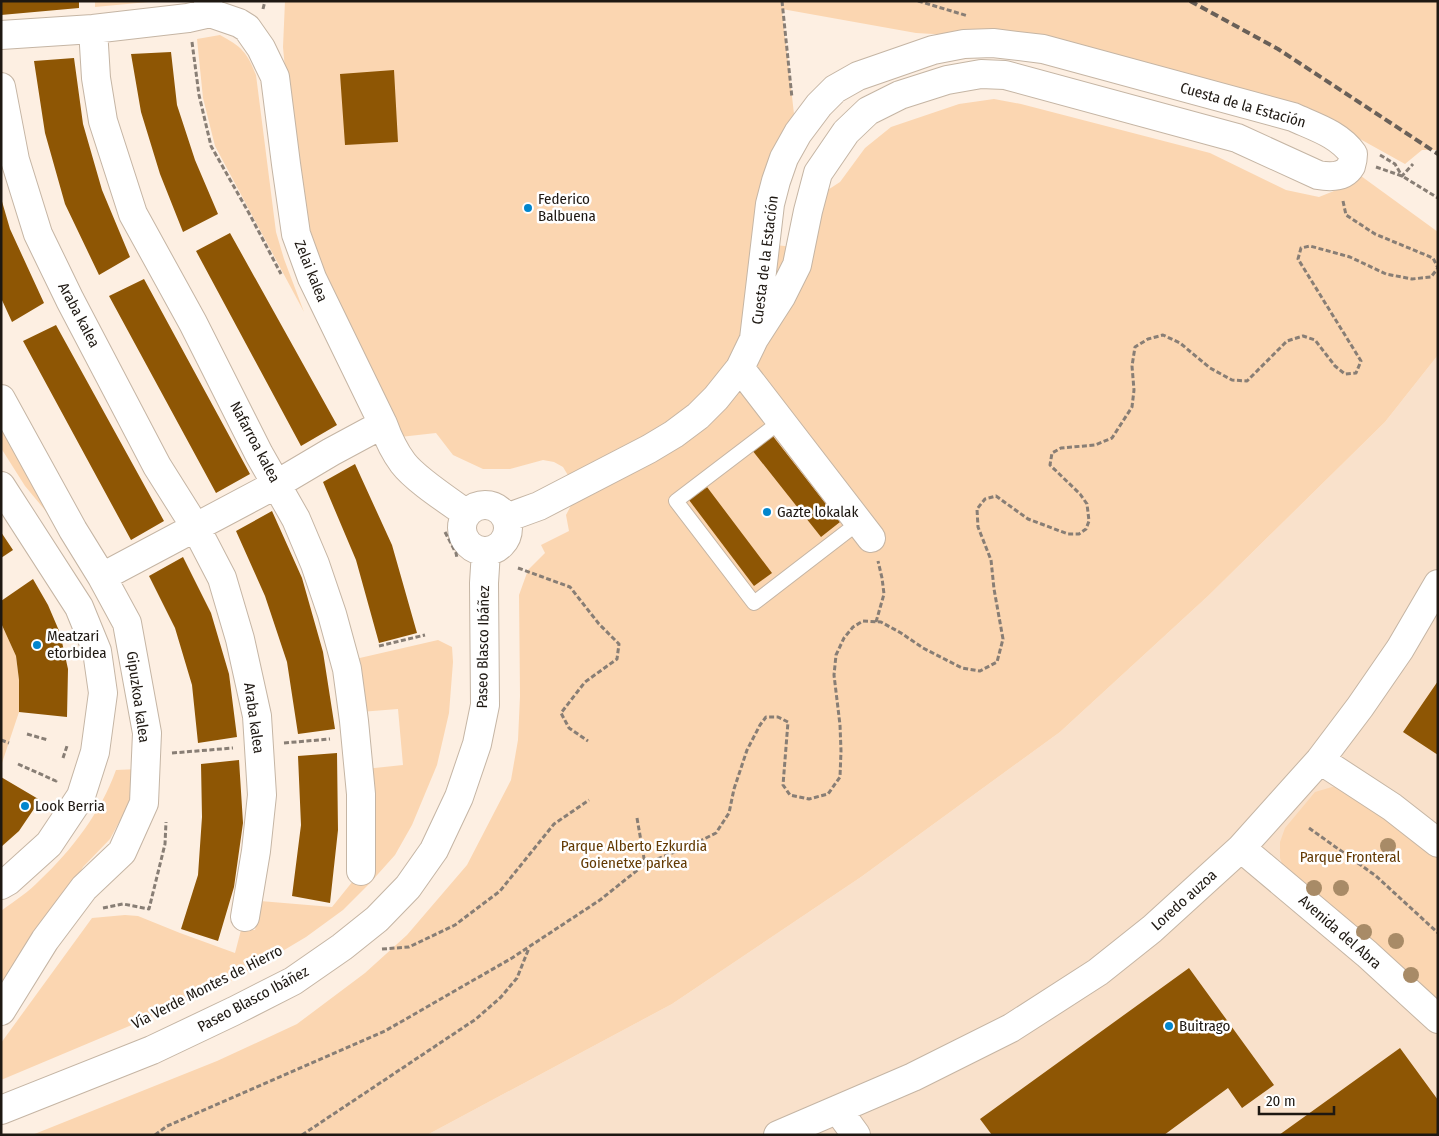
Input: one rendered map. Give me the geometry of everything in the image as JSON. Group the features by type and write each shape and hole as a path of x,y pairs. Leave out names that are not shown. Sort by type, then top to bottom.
{"street":[{"name":"Zelai kalea","path":"1,35 92,29 188,18 209,7 247,28 261,48 275,77 296,234 312,278 390,441 404,464 420,479 467,514"},
{"name":"Nafarroa kalea","path":"92,29 96,78 103,121 133,214 193,323 259,454 296,519 315,564 332,614 347,669 354,721 361,794 361,871"},
{"name":"Cuesta de la Estación","path":"506,518 539,506 649,449 674,434 698,416 716,398 740,368 754,339 781,297 797,266 818,173 846,132 868,111 900,94 947,80 981,74 1005,75 1238,138 1318,175 1331,177 1343,174 1351,166 1353,154 1347,145 1332,134 1293,117 1042,50 993,43 964,44 933,50 858,76 835,89 819,105 798,133 784,158 770,204 754,339"},
{"name":"Araba kalea","path":"1,87 15,160 38,234 70,300 157,466 196,528 222,578 240,639 256,716 262,795 256,851 245,917"},
{"path":"740,368 864,531"},
{"name":"Gipuzkoa kalea","path":"1,399 72,530 102,577 127,623 147,732 144,804 122,852 84,888 46,940 1,1011"},
{"path":"102,577 277,484 383,424"},
{"path":"1,486 79,607 97,651 103,693 95,752 81,796 49,844 8,881 1,885"},
{"path":"488,505 503,513 506,518 508,533 500,545 486,551 479,550 467,542 463,528 464,521 467,514 476,507 488,505"},
{"name":"Paseo Blasco Ibáñez","path":"1,1110 152,1050 234,1011 293,980 342,947 377,918 408,887 434,850 459,797 477,744 485,704 484,583 486,551"},
{"name":"Loredo auzoa","path":"778,1135 913,1077 1010,1028 1098,972 1152,929 1241,848 1320,760 1400,649 1438,584"},
{"path":"1320,760 1392,807 1438,843"},
{"name":"Avenida del Abra","path":"1241,848 1367,954 1438,1019"},
{"path":"838,1110 856,1135"}],"lane":[{"path":"781,421 676,501 754,603 864,531"}],"path":[{"path":"782,1 794,114 806,122"},
{"path":"192,41 199,96 211,146 250,215 281,276"},
{"path":"1402,176 1413,164"},
{"path":"1369,165 1402,176 1438,198"},
{"path":"155,1135 167,1126 384,1031 512,958 600,900 645,864 716,833 728,813 747,750 766,717 778,717 788,722 783,785 790,795 808,799 828,794 840,777 841,760 840,725 834,675 836,655 844,638 853,626 863,620 880,622 923,648 962,668 980,671 997,662 1004,639 994,589 991,560 978,526 977,509 985,499 996,496 1028,519 1068,534 1078,534 1086,529 1089,521 1087,504 1080,494 1050,465 1052,453 1061,448 1095,445 1112,438 1132,408 1134,347 1148,338 1163,335 1180,343 1210,368 1232,380 1247,381 1287,341 1303,336 1315,340 1335,366 1345,374 1356,373 1361,361 1298,259 1301,248 1310,246 1350,257 1386,274 1412,279 1432,277 1438,268 1432,258 1375,234 1346,215 1342,198"},
{"path":"444,529 456,553 458,562"},
{"path":"864,531 875,550 882,578 884,594 876,622"},
{"path":"518,568 570,587 599,624 619,644 617,659 585,682 561,713 568,728 588,741"},
{"path":"379,646 425,635"},
{"path":"27,734 48,740"},
{"path":"1,740 9,743"},
{"path":"62,763 67,746"},
{"path":"169,753 200,751"},
{"path":"18,764 56,780 59,772"},
{"path":"381,950 409,947 455,925 500,891 554,824 589,800"},
{"path":"637,818 645,864"},
{"path":"1309,828 1376,876 1438,933"},
{"path":"302,1135 476,1018 501,997 517,978 530,946"}],"shaded area":[{"path":"1438,355 1438,1135 427,1135 672,1004 861,877 1060,732 1208,596 1385,422"}],"green space":[{"path":"95,1 159,1 95,7"},
{"name":"Parque Alberto Ezkurdia Goienetxe parkea","path":"285,1 1438,1 1438,150 1422,150 1405,164 1351,134 1067,42 916,33 782,9 794,114 811,126 787,169 775,245 794,247 800,208 840,182 865,148 891,127 959,104 994,99 1021,104 1210,153 1286,190 1319,197 1339,189 1361,176 1438,232 1438,355 1385,422 1208,596 1060,732 861,877 672,1004 427,1135 32,1135 217,1061 297,1024 365,973 407,935 467,865 511,780 518,740 520,696 519,595 528,570 545,553 541,545 569,531 566,515 578,492 563,467 554,462 543,460 510,469 483,469 453,455 436,433 400,437 307,235 295,178 283,47"},
{"path":"220,35 243,51 256,75 276,232 304,312 215,146 203,98 197,39"},
{"path":"1,417 59,527 25,486 1,448"},
{"path":"1,623 16,656 19,680 19,712 1,766"},
{"path":"438,640 452,647 453,662 449,713 437,765 412,825 395,855 370,883 343,910 306,937 239,977 146,1019 1,1080 1,1043 92,918 125,915 138,916 235,953 241,930 255,930 260,901 332,907 361,871 365,769 403,765 398,709 360,712 351,660"},
{"path":"139,769 131,800 110,839 83,867 60,911 21,956 1,983 1,911 36,884 74,843 94,815 110,786 116,770"},
{"name":"Parque Fronteral","path":"1332,787 1346,787 1438,856 1438,1007 1286,875 1280,858 1280,842 1285,828 1315,792"}],"building":[{"path":"1,1 79,1 79,8 1,15"},
{"path":"171,52 177,105 195,160 218,214 183,232 160,174 141,112 131,54"},
{"path":"74,58 83,124 102,190 130,257 99,275 65,204 45,133 34,61"},
{"path":"394,70 398,142 345,145 340,74"},
{"path":"1,198 10,229 44,303 12,322 1,298"},
{"path":"230,233 337,425 301,446 196,251"},
{"path":"144,279 250,474 216,493 109,296"},
{"path":"56,325 164,521 131,540 23,341"},
{"path":"772,435 840,522 821,537 752,450"},
{"path":"355,464 392,545 417,633 379,643 356,560 323,482"},
{"path":"707,487 772,573 754,586 689,500"},
{"path":"272,511 302,578 323,652 335,729 298,734 287,662 265,596 236,531"},
{"path":"1,532 13,550 1,558"},
{"path":"183,557 211,613 229,674 237,737 198,743 192,685 175,628 149,576"},
{"name":"Meatzari etorbidea","path":"33,579 48,605 60,633 68,669 67,717 19,712 19,680 16,656 1,623 1,601"},
{"path":"1438,681 1438,755 1403,732"},
{"path":"337,753 338,830 330,903 292,896 301,825 298,756"},
{"path":"239,760 243,823 234,887 218,941 181,929 198,875 202,817 201,764"},
{"path":"1,777 40,800 19,831 1,847"},
{"name":"Buitrago","path":"1189,968 1274,1085 1242,1108 1228,1088 1164,1135 992,1135 980,1119"},
{"path":"1400,1048 1438,1100 1438,1135 1279,1135"}],"railway":[{"path":"1190,1 1278,49 1438,154"}],"place":[{"name":"Federico Balbuena","path":"528,208"},
{"name":"Gazte lokalak","path":"767,512"},
{"name":"Meatzari etorbidea","path":"37,645"},
{"name":"Look Berria","path":"25,806"},
{"name":"Buitrago","path":"1169,1026"}]}
